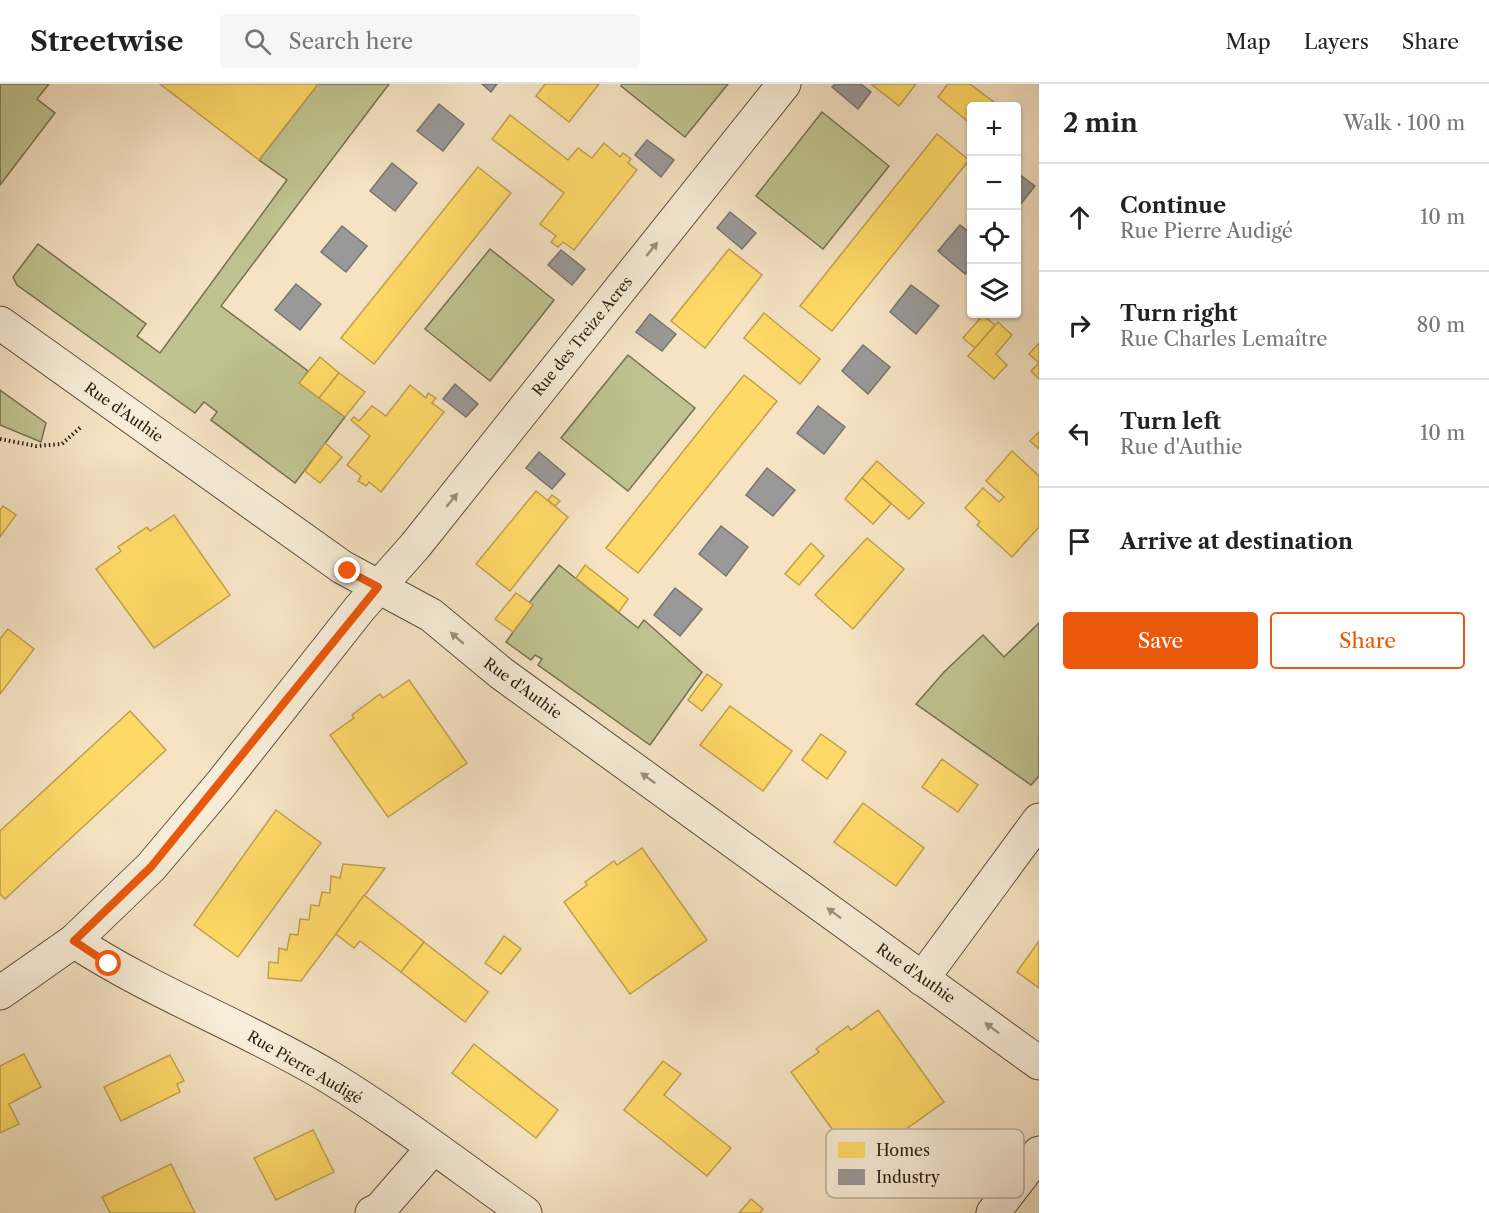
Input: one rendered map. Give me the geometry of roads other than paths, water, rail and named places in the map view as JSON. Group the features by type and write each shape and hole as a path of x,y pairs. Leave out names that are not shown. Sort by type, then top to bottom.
{"street":[{"name":"Rue des Treize Acres","path":"0,993 74,941 151,867 378,587 415,546 784,84"},
{"name":"Rue d'Authie","path":"0,323 342,567 431,615 501,673 745,847 1039,1063"},
{"path":"922,979 1039,820"},
{"name":"Rue Pierre Audigé","path":"74,941 109,964 209,1012 331,1078 525,1213"},
{"path":"372,1213 380,1209 434,1148"},
{"path":"1024,1173 1039,1153"},
{"path":"993,1213 1004,1198"}]}
